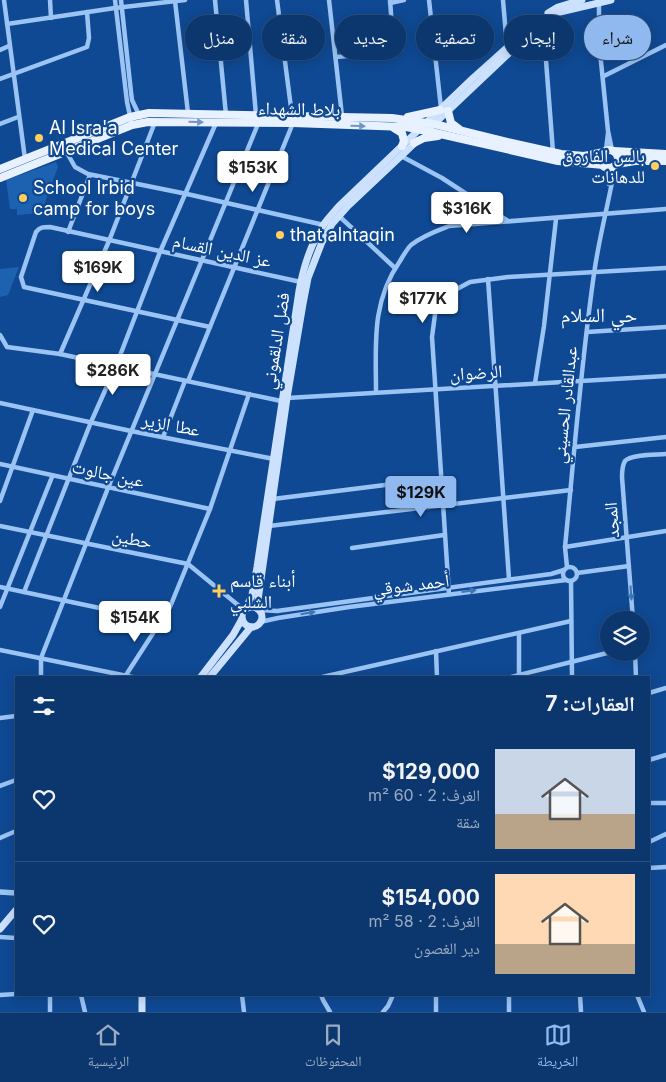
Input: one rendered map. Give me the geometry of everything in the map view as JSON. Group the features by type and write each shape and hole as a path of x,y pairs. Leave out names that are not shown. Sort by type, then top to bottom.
{"main road":[{"path":"546,15 558,7 582,0"},
{"path":"554,15 611,0"},
{"path":"392,118 427,126 504,50"},
{"path":"292,120 342,116 392,118 443,110 504,56"},
{"path":"443,110 459,134"},
{"path":"0,169 131,121 139,115 226,115 257,120"},
{"name":"بلاط الشهداء","path":"0,178 66,151 131,121 142,123 292,120 390,127 427,126 558,161 610,165 635,161 666,161"},
{"name":"فضل الدلقموني","path":"284,399 308,278 322,242 339,216 414,143 427,126"},
{"name":"فضل الدلقموني","path":"245,609 252,592 275,459 300,282 309,256 324,225 339,206 402,146 427,126"},
{"path":"390,127 398,129 402,133 404,141 402,146"},
{"path":"414,143 429,136 459,134 584,156 609,151 666,154"},
{"path":"609,151 618,158 610,165 601,160 609,151"},
{"name":"فضل الدلقموني","path":"259,609 258,600 273,498 275,459"},
{"path":"202,676 233,635 245,609 254,606 259,609 262,617 260,622 252,627 215,674"},
{"path":"242,618 245,624 252,627"},
{"path":"0,929 15,911"},
{"path":"142,996 142,1012"}],"street":[{"path":"50,0 51,18"},
{"path":"115,0 131,121"},
{"path":"121,0 132,100 142,123"},
{"path":"7,24 185,0"},
{"path":"215,0 226,115"},
{"path":"41,676 41,658 131,431 156,374 176,319 226,202 257,120 246,0"},
{"path":"162,438 234,269 292,120 277,0"},
{"path":"329,0 335,49"},
{"path":"391,15 390,1 404,0"},
{"path":"429,0 443,110"},
{"path":"503,0 504,15"},
{"path":"175,1 188,114"},
{"path":"599,2 599,42 604,76 609,151"},
{"path":"3,3 25,159"},
{"path":"0,79 87,47 90,38 87,12"},
{"path":"604,76 666,45"},
{"path":"0,50 9,46"},
{"path":"336,60 342,116"},
{"path":"546,60 554,152"},
{"path":"0,124 18,117"},
{"path":"60,354 109,241 155,122"},
{"path":"24,592 160,252 187,194 216,122"},
{"path":"66,151 75,167 90,175 226,202 324,225"},
{"path":"400,156 442,178 508,221"},
{"name":"عبدالقادر الحسيني","path":"610,165 610,188"},
{"name":"عبدالقادر الحسيني","path":"566,568 565,547 581,380 594,273 610,188 610,165"},
{"path":"68,232 90,175"},
{"path":"376,392 377,318 381,298 395,268 410,246 426,235 449,226 666,209"},
{"path":"339,216 395,268"},
{"path":"535,383 556,218"},
{"name":"عز الدين القسام","path":"84,300 24,287 22,284 21,277 36,232 39,229 50,228 300,282"},
{"path":"449,594 432,330 436,307 442,297 470,282 508,276 666,268"},
{"path":"488,279 510,579"},
{"path":"84,300 210,327"},
{"path":"587,332 666,327"},
{"name":"الرضوان","path":"0,335 7,347 60,354 249,394 284,399 666,376"},
{"path":"126,675 170,607 210,508 249,394"},
{"name":"عطا الزير","path":"0,403 162,438 275,459"},
{"path":"0,501 33,410"},
{"path":"575,447 666,437"},
{"name":"المجد","path":"632,611 622,477 624,462 633,457 666,454"},
{"name":"عين جالوت","path":"0,464 52,477 210,508"},
{"path":"0,606 52,477"},
{"path":"273,498 441,478"},
{"path":"269,526 571,490"},
{"name":"حطين","path":"0,526 188,564 245,609"},
{"path":"565,547 666,531"},
{"path":"352,548 444,535"},
{"path":"577,573 629,566"},
{"path":"572,676 569,580 563,574 566,568 574,568 577,573"},
{"name":"أحمد شوقي","path":"259,609 277,610 551,574 566,568"},
{"path":"569,580 576,577 577,573"},
{"name":"أحمد شوقي","path":"260,622 316,612 569,580"},
{"path":"0,588 161,621"},
{"path":"326,676 571,621"},
{"path":"519,632 519,676 600,655"},
{"path":"0,650 130,676"},
{"path":"436,651 436,676"},
{"path":"635,661 636,676"},
{"path":"351,670 351,676"},
{"path":"650,693 666,688"},
{"path":"0,718 15,716"},
{"path":"650,760 666,755"},
{"path":"1,783 15,780"},
{"path":"650,803 666,802"},
{"path":"0,838 15,831"},
{"path":"650,842 666,834"},
{"path":"650,868 666,867"},
{"path":"0,892 15,894"},
{"path":"0,937 15,938"},
{"path":"0,994 15,994"},
{"path":"50,996 50,1012"},
{"path":"81,996 85,1012"},
{"path":"242,996 244,1012"},
{"path":"322,996 330,1012"},
{"path":"383,1012 393,996"},
{"path":"436,996 436,1012"},
{"path":"509,996 509,1012"},
{"path":"580,996 581,1012"},
{"path":"637,996 644,1012"}],"shaded area":[{"path":"56,162 58,167 41,213 17,215 17,209 10,209 6,180"},
{"path":"19,267 8,295 0,297 0,269"}],"place":[{"name":"Al Isra'a Medical Center","path":"39,138"},
{"name":"بالس الفاروق للدهانات","path":"655,166"},
{"name":"School Irbid camp for boys","path":"23,198"},
{"name":"that alntaqin","path":"280,235"},
{"name":"أبناء قاسم الشلبي","path":"219,591"}],"district":[{"name":"حي السلام","path":"599,315"}]}
